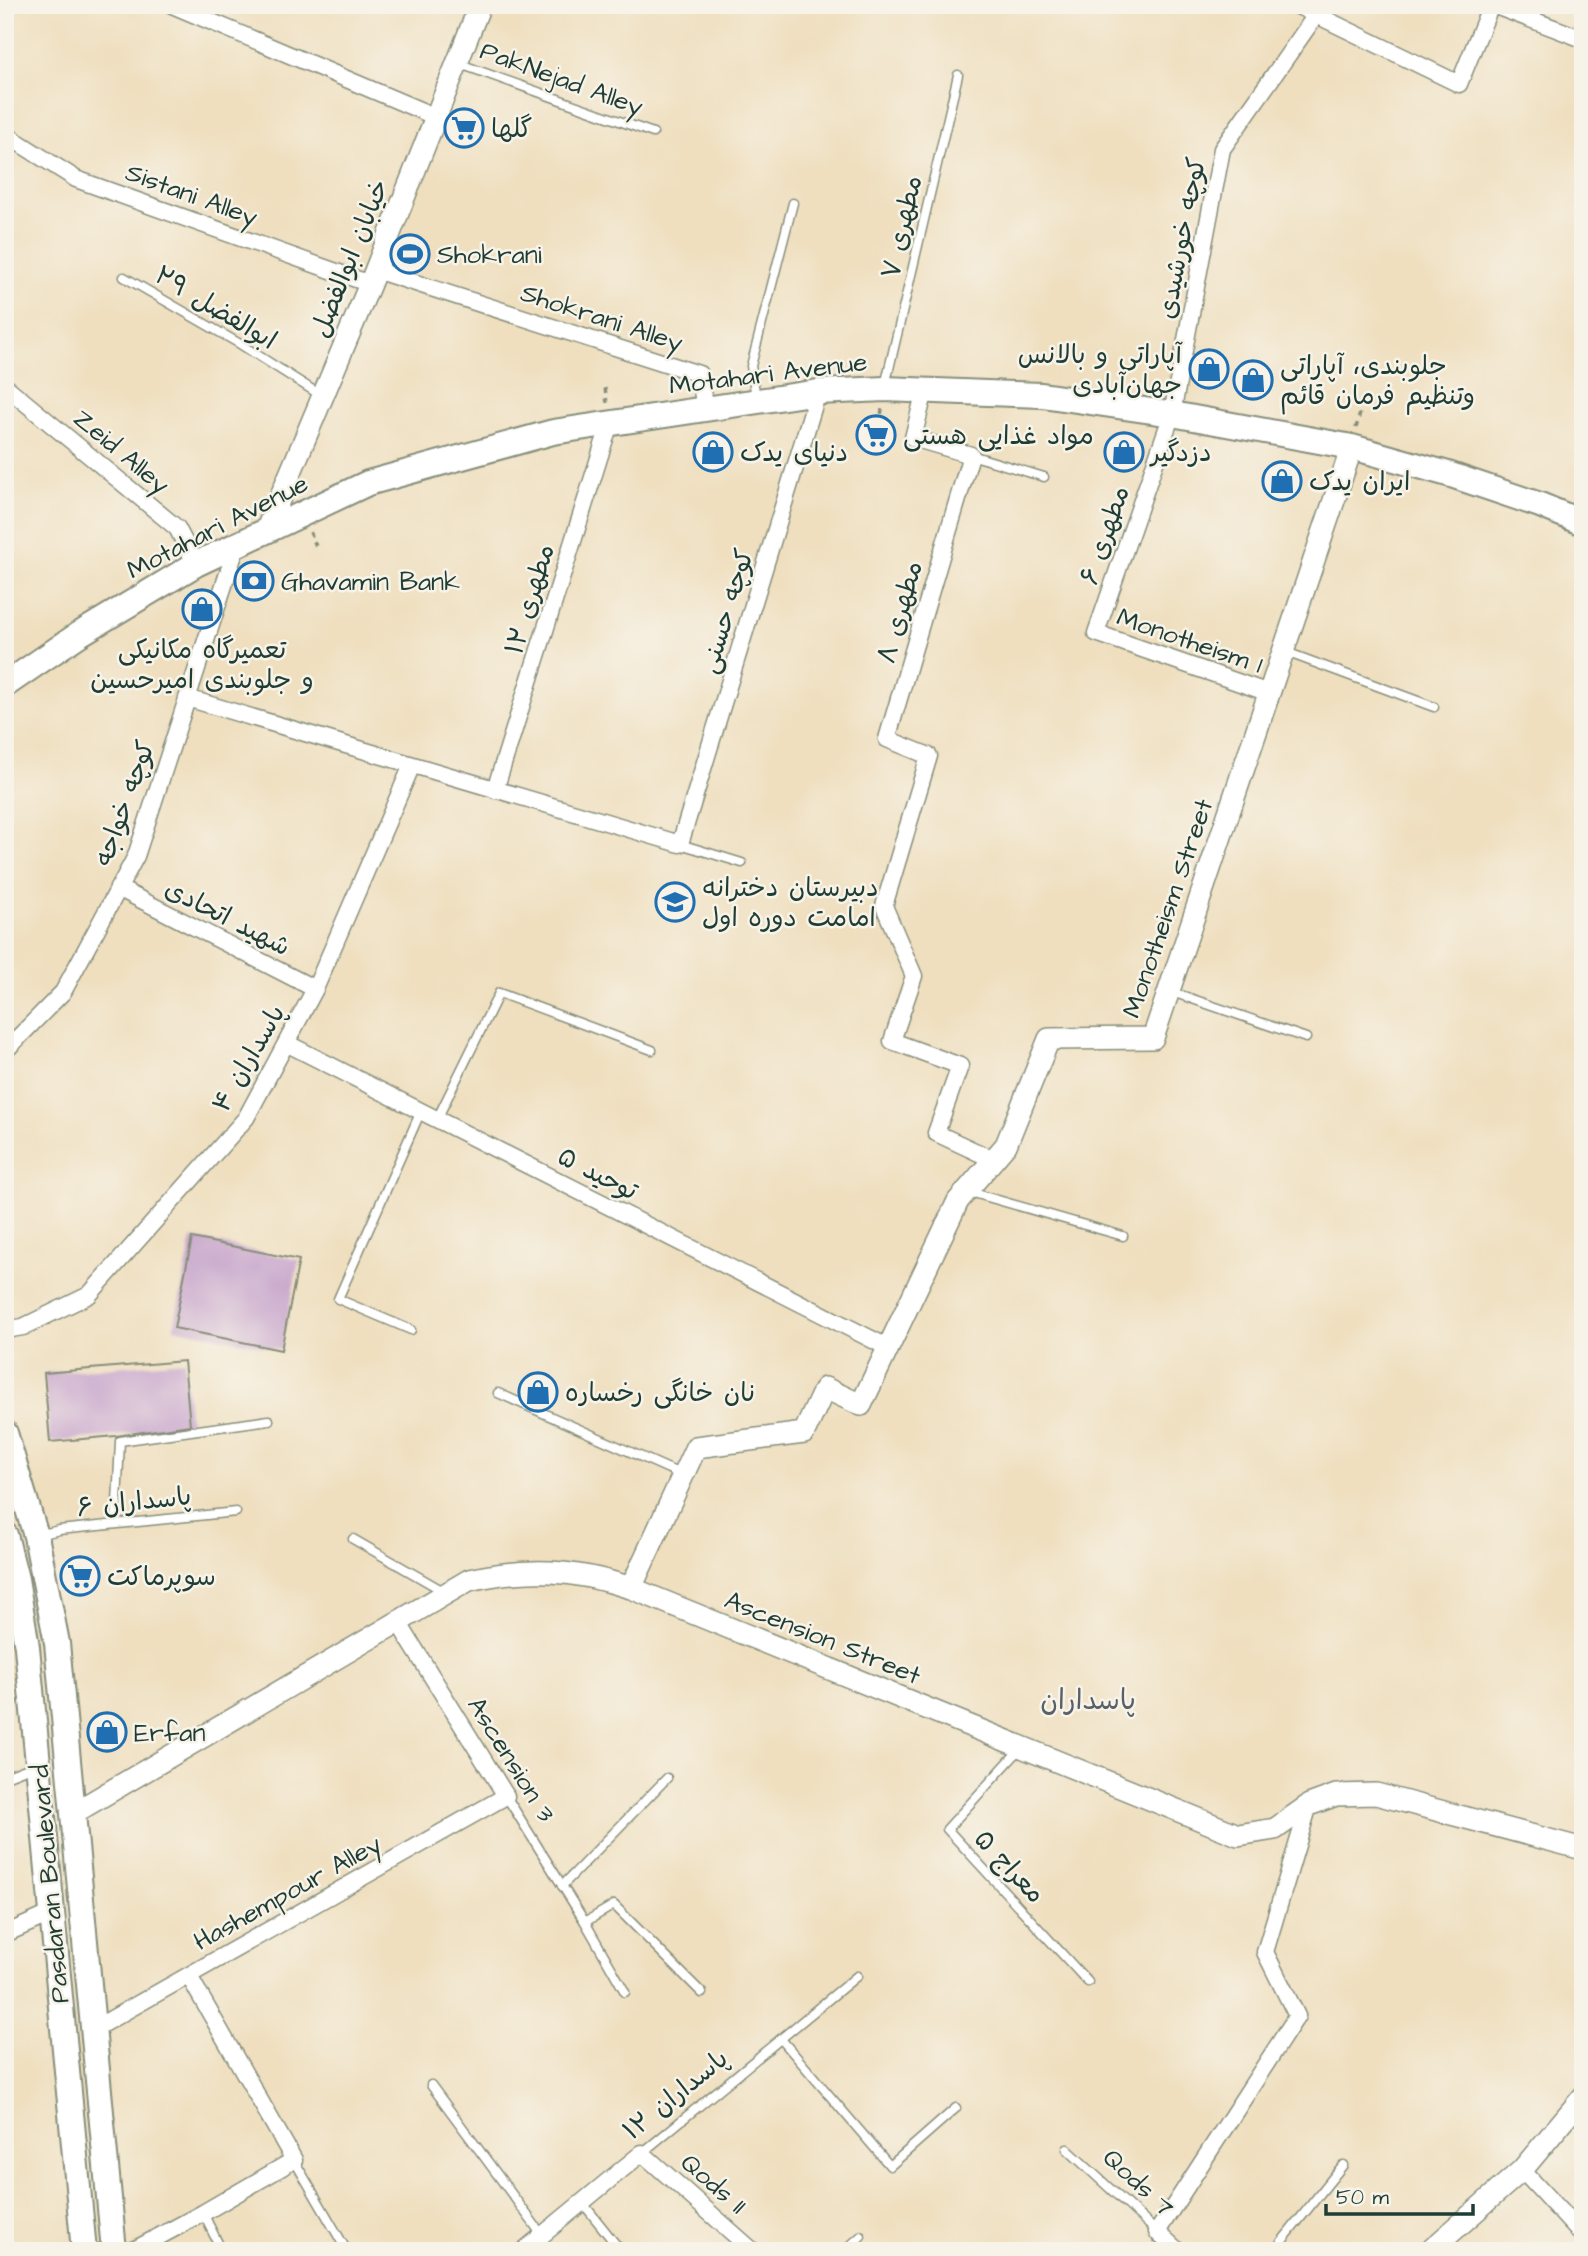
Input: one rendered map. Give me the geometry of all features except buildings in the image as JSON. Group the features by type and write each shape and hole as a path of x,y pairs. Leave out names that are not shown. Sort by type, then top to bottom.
{"main road":[{"name":"Motahari Avenue","path":"5,685 78,635 196,564 368,483 553,432 818,392 885,389 1042,395 1172,414 1352,447 1448,474 1540,505 1583,523"},
{"name":"Pasdaran Boulevard","path":"5,1433 36,1535 57,1643 114,2251"},
{"name":"Pasdaran Boulevard","path":"5,1535 16,1579 27,1647 84,2251"}],"street":[{"path":"172,5 436,117"},
{"name":"خیابان ابوالفضل","path":"266,531 373,277 480,5"},
{"path":"1296,5 1459,85 1492,5 1583,39"},
{"name":"کوچه خورشیدی","path":"1172,414 1222,149 1316,15"},
{"name":"Sistani Alley","path":"5,134 76,179 373,277"},
{"name":"Shokrani Alley","path":"373,277 699,374 705,408"},
{"name":"Zeid Alley","path":"5,386 177,528 196,564"},
{"path":"925,390 913,438 971,455"},
{"name":"کوچه حسنی","path":"680,845 818,392"},
{"name":"مطهری ۶","path":"1096,633 1172,414"},
{"name":"مطهری ۱۲","path":"495,790 610,423"},
{"name":"Monotheism Street","path":"631,1588 696,1447 804,1433 825,1388 861,1405 958,1201 1006,1144 1049,1040 1153,1038 1352,447"},
{"name":"مطهری ۸","path":"971,455 887,739 929,756 884,906 914,976 892,1041 960,1066 936,1133 993,1160"},
{"name":"کوچه خواجه","path":"5,1051 63,992 136,856 237,545"},
{"name":"Monotheism 1","path":"1096,633 1269,694"},
{"path":"187,698 680,845"},
{"name":"پاسداران ۴","path":"5,1330 23,1327 89,1295 246,1118 315,989 412,765"},
{"name":"شهید اتحادی","path":"118,888 315,989"},
{"name":"توحید ۵","path":"286,1043 889,1348"},
{"name":"Ascension Street","path":"72,1814 470,1580 534,1570 578,1574 631,1588 1238,1835 1275,1829 1309,1805 1336,1795 1376,1794 1583,1849"},
{"name":"Ascension 3","path":"398,1622 506,1796"},
{"name":"Hashempour Alley","path":"92,2031 506,1796"},
{"path":"1157,2232 1297,2016 1265,1952 1309,1805"},
{"path":"5,1934 52,1913"},
{"path":"132,2251 204,2213 294,2160 188,1976"},
{"path":"1430,2251 1522,2170 1583,2097"},
{"name":"پاسداران ۱۲","path":"523,2251 642,2153"},
{"name":"Qods 11","path":"642,2153 753,2251"},
{"path":"1522,2170 1583,2236"},
{"name":"Qods 7","path":"1157,2232 1178,2251"}],"lane":[{"name":"PakNejad Alley","path":"457,63 653,133"},
{"name":"مطهری ۷","path":"885,389 958,75"},
{"path":"756,401 751,366 793,203"},
{"name":"ابوالفضل ۲۹","path":"124,277 240,344 323,397"},
{"path":"971,455 1044,477"},
{"path":"1283,651 1434,707"},
{"path":"680,845 742,863"},
{"path":"1169,991 1306,1038"},
{"path":"438,1119 499,993 652,1050"},
{"path":"411,1330 338,1299 421,1111"},
{"path":"967,1191 1124,1236"},
{"path":"498,1393 683,1475"},
{"path":"116,1524 120,1441 268,1420"},
{"name":"پاسداران ۶","path":"36,1535 59,1530 236,1512"},
{"path":"353,1539 447,1593"},
{"name":"معراج ۵","path":"1021,1748 947,1829 1088,1982"},
{"path":"5,1777 38,1764"},
{"path":"562,1886 667,1778"},
{"name":"Ascension 3","path":"506,1796 585,1922 625,1992"},
{"path":"585,1922 614,1905 702,1993"},
{"name":"پاسداران ۱۲","path":"642,2153 857,1976"},
{"path":"781,2039 890,2166 956,2108"},
{"path":"430,2085 542,2235"},
{"name":"Qods 7","path":"1067,2149 1157,2232"},
{"path":"294,2160 347,2251"},
{"path":"1273,2251 1343,2165"},
{"path":"582,2202 621,2251"},
{"path":"204,2213 222,2251"},
{"path":"844,2251 862,2236"}],"place":[{"name":"گلها","path":"464,128"},
{"name":"Shokrani","path":"410,254"},
{"name":"آپاراتی و بالانس جهان‌آبادی","path":"1209,369"},
{"name":"جلوبندی، آپاراتی وتنظیم فرمان قائم","path":"1253,380"},
{"name":"مواد غذایی هستی","path":"876,435"},
{"name":"دنیای یدک","path":"713,452"},
{"name":"دزدگیر","path":"1124,452"},
{"name":"ایران یدک","path":"1282,481"},
{"name":"Ghavamin Bank","path":"254,581"},
{"name":"تعمیرگاه مکانیکی و جلوبندی امیرحسین","path":"202,609"},
{"name":"دبیرستان دخترانه امامت دوره اول","path":"675,902"},
{"name":"نان خانگی رخساره","path":"538,1392"},
{"name":"سوپرماکت","path":"80,1576"},
{"name":"Erfan","path":"107,1732"}],"district":[{"name":"پاسداران","path":"1088,1699"}]}
